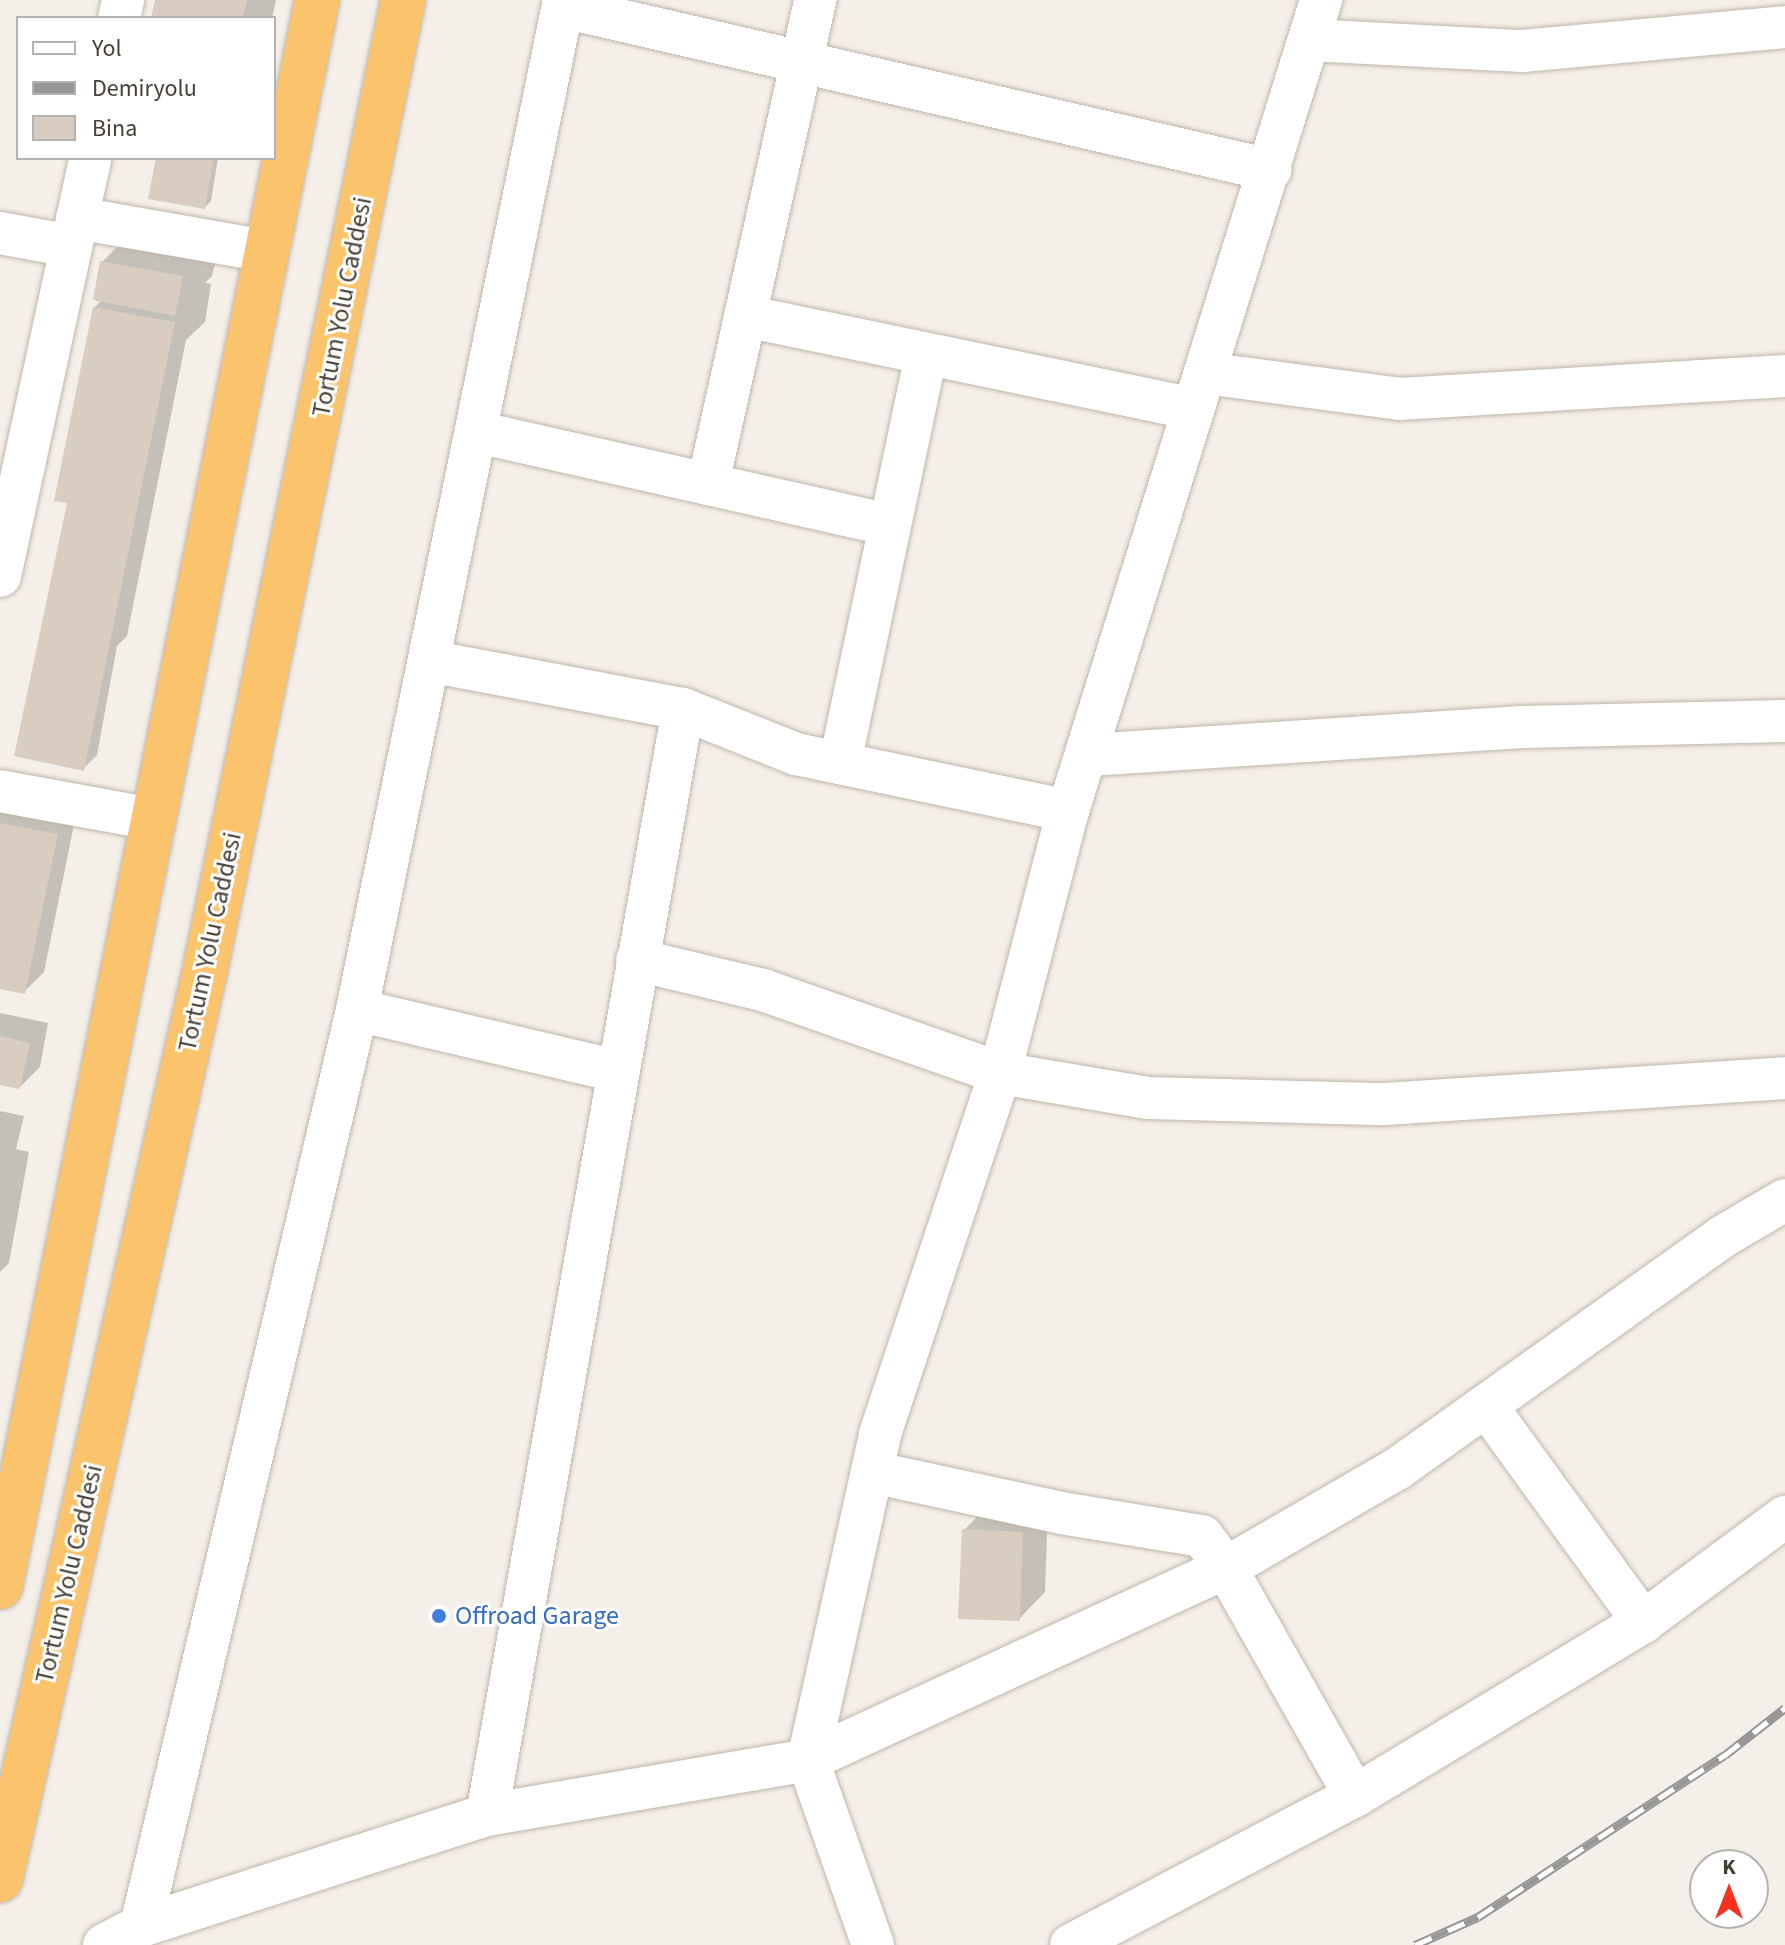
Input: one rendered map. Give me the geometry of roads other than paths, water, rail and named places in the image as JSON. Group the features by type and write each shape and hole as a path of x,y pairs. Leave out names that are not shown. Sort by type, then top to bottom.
{"highway":[{"path":"0,1587 317,0"},
{"name":"Tortum Yolu Caddesi","path":"0,1880 205,970 403,0"}],"street":[{"path":"708,484 815,0"},
{"path":"873,1945 808,1760 872,1472 1000,1073 1068,811 1089,755 1321,0"},
{"path":"141,1926 357,1010 564,4 1270,170"},
{"path":"1309,40 1522,51 1785,27"},
{"path":"2,554 90,160"},
{"path":"0,233 74,232 267,251"},
{"path":"745,316 926,354 1199,391 1399,399 1785,376"},
{"path":"840,763 926,354"},
{"path":"477,432 890,525"},
{"path":"429,661 683,709 796,754 1068,811"},
{"path":"487,1815 683,709"},
{"path":"1089,755 1522,727 1785,721"},
{"path":"0,791 153,819"},
{"path":"637,960 763,990 1000,1073 1148,1098 1385,1104 1785,1078"},
{"path":"357,1010 617,1071"},
{"path":"104,1945 141,1926 487,1815 808,1760 1226,1568 1397,1469 1722,1237 1785,1200"},
{"path":"1487,1407 1643,1622"},
{"path":"872,1472 1061,1513 1202,1536 1226,1568 1355,1796"},
{"path":"1071,1945 1355,1796 1643,1622 1785,1517"}],"railway":[{"path":"1415,1945 1478,1917 1725,1755 1785,1708"}],"place":[{"name":"Offroad Garage","path":"439,1616"}]}
